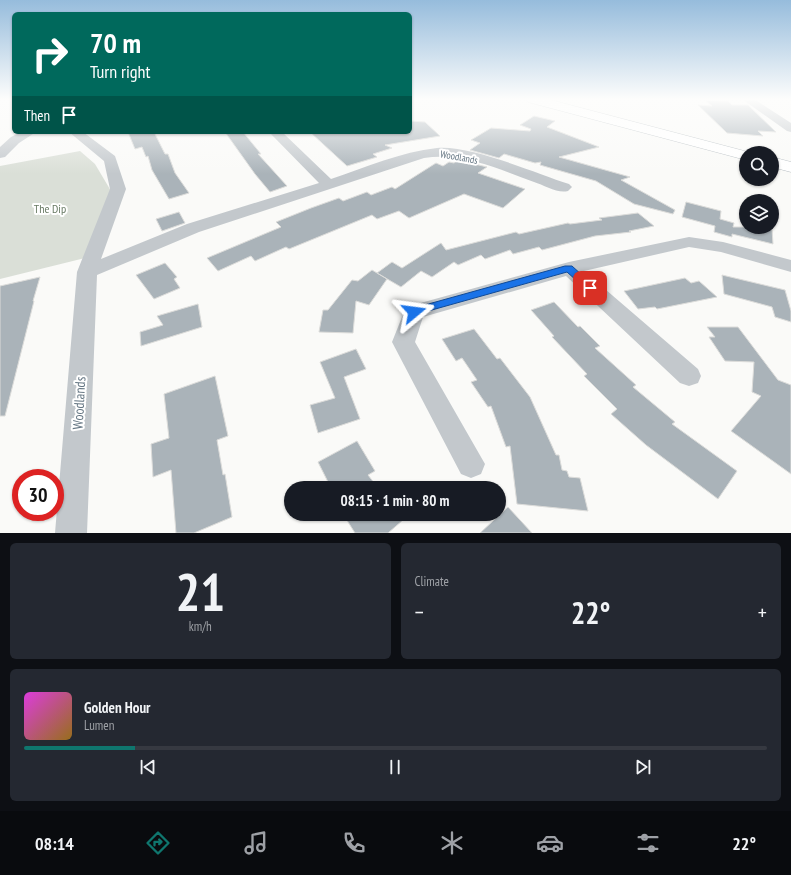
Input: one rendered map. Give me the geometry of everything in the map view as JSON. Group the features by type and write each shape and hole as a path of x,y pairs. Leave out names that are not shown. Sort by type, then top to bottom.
{"street":[{"path":"627,124 739,153"},
{"path":"0,154 15,140 26,134"},
{"name":"Woodlands","path":"71,533 87,272 118,189 110,159 78,134"},
{"path":"277,134 329,185"},
{"name":"Woodlands","path":"87,272 193,228 411,158 439,152 470,156 564,187 563,188"},
{"path":"779,163 791,166"},
{"path":"471,464 403,342 414,312 569,268 689,242 723,247 791,266"},
{"path":"569,268 689,376"}],"green space":[{"name":"The Dip","path":"80,151 95,164 111,191 85,258 0,279 0,166"}],"building":[{"path":"412,124 427,124 440,136 385,145 392,148 373,154 377,157 347,166 312,134 412,134"},
{"path":"551,124 547,127 599,147 559,157 630,177 621,180 675,210 673,214 634,204 596,181 540,165 541,162 535,163 504,154 499,158 470,150 480,143 471,140 491,128 530,131 531,129 520,125"},
{"path":"718,124 768,124 776,132 758,131 763,136 727,133"},
{"path":"129,134 155,134 165,154 168,154 175,173 189,193 169,199 152,170 148,156 146,157 142,147 135,149"},
{"path":"226,134 245,134 261,154 258,154 287,186 270,192"},
{"path":"458,160 487,167 478,173 525,189 503,208 464,194 409,218 399,211 377,219 372,215 289,249 286,247 255,261 251,256 218,271 207,258 281,227 276,222 311,208 339,198 343,201 367,192 371,195 392,187 395,189 436,163 443,166 449,162 454,163"},
{"path":"686,202 721,211 720,219 734,223 733,227 739,227 739,234 772,234 773,244 732,234 732,237 714,232 715,226 682,217"},
{"path":"179,212 185,223 162,231 156,219"},
{"path":"638,213 654,226 629,231 631,232 595,236 542,250 539,247 513,254 510,250 485,259 481,255 458,265 454,262 432,277 421,271 401,287 377,273 392,262 402,268 441,243 446,250 516,232 519,234 568,223 602,220 599,218"},
{"path":"165,263 177,277 174,279 180,288 154,299 136,275"},
{"path":"372,270 387,279 369,305 356,301 353,333 319,332 323,310 328,310 352,280 358,281"},
{"path":"722,275 785,290 791,311 791,322 775,317 772,307 724,294"},
{"path":"40,277 5,416 0,416 0,286"},
{"path":"685,278 691,283 699,281 717,297 657,309 655,307 638,309 624,291"},
{"path":"554,302 578,327 580,326 600,346 595,348 636,385 633,387 675,422 672,424 737,471 718,499 646,445 611,414 617,409 584,376 587,374 552,337 554,336 531,310"},
{"path":"198,304 202,327 141,346 140,332 163,325 157,316"},
{"path":"707,327 738,327 778,380 791,385 791,474 731,431 761,396 752,392 754,362 725,361 709,337 715,337"},
{"path":"474,329 497,359 500,358 530,397 556,455 559,455 562,470 567,471 569,477 580,478 588,511 517,504 510,446 506,447 491,406 488,407 471,382 477,380 462,358 456,361 442,339"},
{"path":"356,349 366,369 344,377 360,419 318,433 310,405 335,398 320,362"},
{"path":"215,376 228,436 217,440 223,475 225,474 232,517 194,533 176,533 171,470 153,477 151,444 169,438 164,394"},
{"path":"357,441 375,471 368,475 373,481 328,481 318,462"},
{"path":"508,507 532,533 480,533 493,521 506,521 506,509"},
{"path":"347,521 402,521 388,533 355,533"}],"route":[{"path":"414,312 569,268 590,288"}]}
